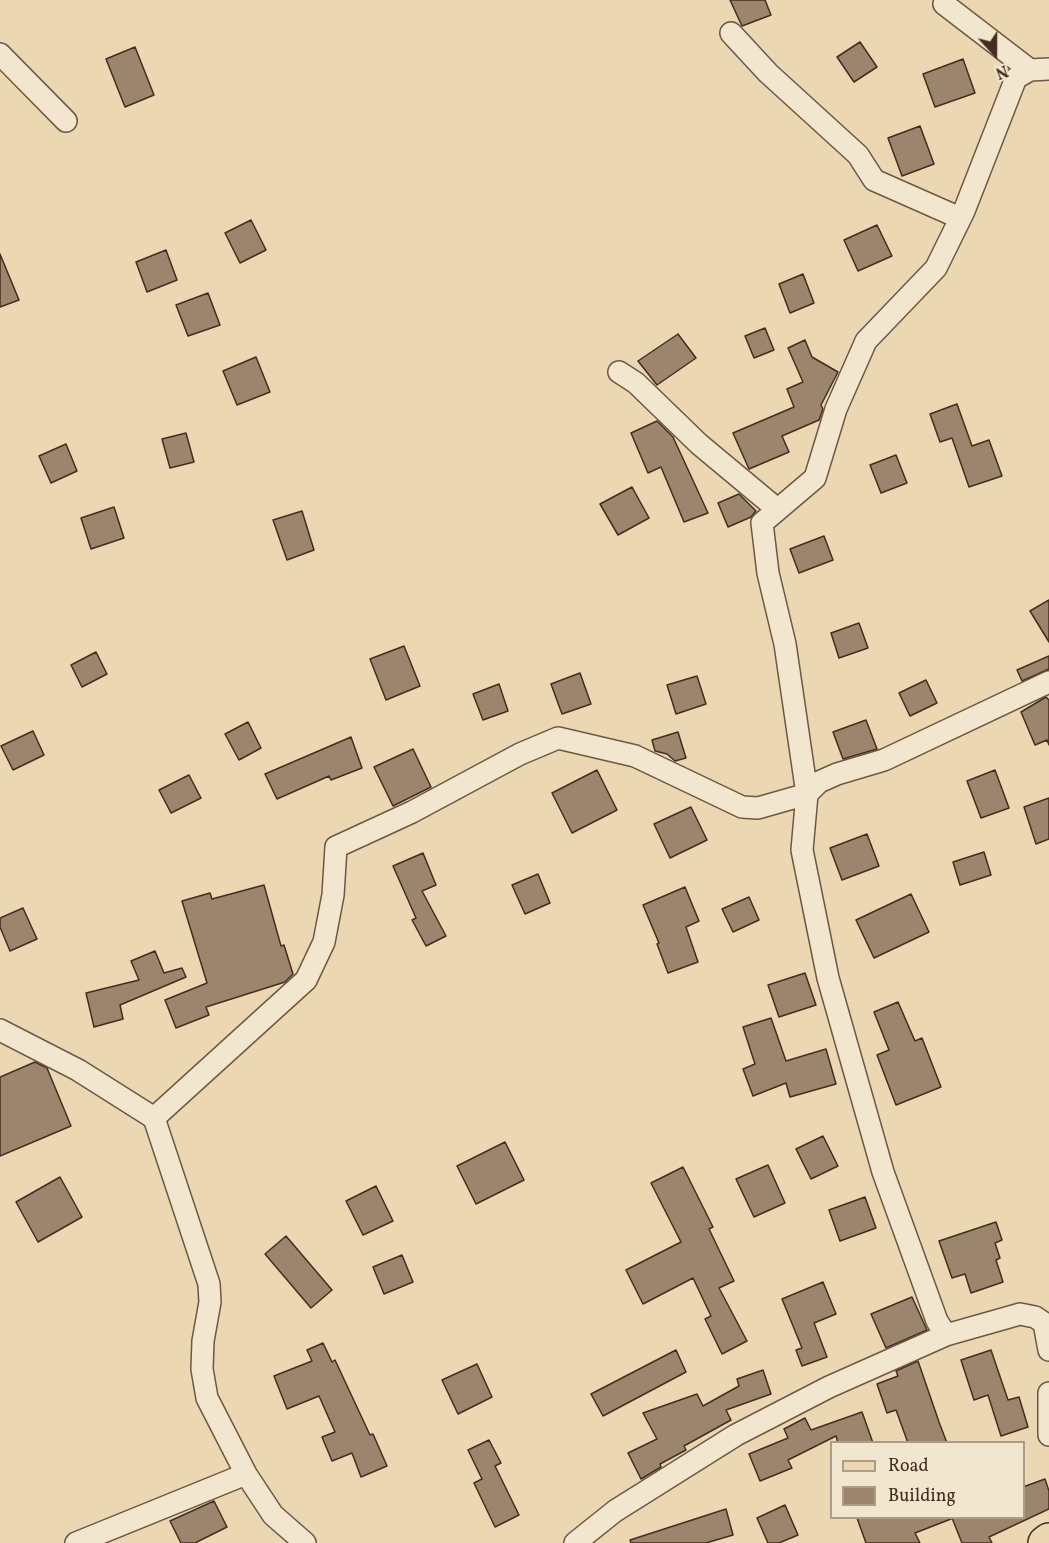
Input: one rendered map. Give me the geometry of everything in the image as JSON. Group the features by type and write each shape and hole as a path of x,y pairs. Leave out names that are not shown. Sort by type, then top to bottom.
{"main road":[{"path":"1045,1543 1049,1540"}],"street":[{"path":"944,4 1040,69"},
{"path":"731,33 768,73 858,155 874,180 960,218"},
{"path":"0,54 66,122"},
{"path":"946,1335 937,1321 884,1172 828,978 802,850 807,794 785,644 763,542 762,523 814,478 836,409 866,341 936,268 960,218 1016,78 1040,69"},
{"path":"619,372 636,383 699,444 777,509"},
{"path":"154,1118 306,980 324,942 333,895 336,847 412,812 520,754 558,738 635,756 742,807 758,808 807,794 819,782 884,760 1049,682"},
{"path":"0,1030 78,1070 154,1118 209,1284 210,1302 202,1341 202,1369 207,1398 246,1474 273,1515 305,1543"},
{"path":"575,1543 615,1511 736,1435 829,1387 946,1335 1020,1314 1035,1317 1044,1323 1049,1350"},
{"path":"1049,1393 1049,1435"},
{"path":"76,1543 246,1474"}],"building":[{"path":"730,0 765,0 771,15 742,26"},
{"path":"860,42 877,67 854,82 837,57"},
{"path":"135,47 154,95 125,107 106,59"},
{"path":"963,59 975,93 935,107 923,74"},
{"path":"920,126 934,164 902,176 888,138"},
{"path":"251,220 266,250 240,263 225,233"},
{"path":"877,225 892,256 858,271 844,240"},
{"path":"166,250 177,280 147,292 136,262"},
{"path":"0,254 19,300 0,307"},
{"path":"803,274 814,303 790,313 779,284"},
{"path":"208,293 220,325 188,336 176,305"},
{"path":"765,328 774,350 754,358 745,336"},
{"path":"678,334 696,358 657,385 638,361"},
{"path":"805,340 812,357 838,372 821,405 823,409 819,420 782,436 789,452 749,469 733,433 794,407 787,389 803,382 788,348"},
{"path":"256,357 270,392 237,405 223,371"},
{"path":"957,404 972,446 989,440 1002,476 969,487 952,438 940,442 930,414"},
{"path":"657,421 673,437 708,513 684,522 661,467 648,473 631,433"},
{"path":"186,433 194,462 170,468 162,439"},
{"path":"66,444 77,471 51,483 39,456"},
{"path":"896,455 907,483 881,493 870,465"},
{"path":"632,487 649,518 618,535 600,504"},
{"path":"739,494 756,511 751,517 728,527 718,503"},
{"path":"114,507 124,538 91,549 81,518"},
{"path":"302,511 314,550 287,560 273,520"},
{"path":"824,536 833,560 799,573 790,549"},
{"path":"1049,600 1049,642 1030,611"},
{"path":"859,623 868,648 839,658 831,633"},
{"path":"404,646 420,686 386,700 370,659"},
{"path":"96,652 107,674 82,687 71,665"},
{"path":"1049,656 1049,669 1022,681 1017,670"},
{"path":"580,673 591,704 562,714 551,684"},
{"path":"697,676 706,704 676,714 667,685"},
{"path":"926,680 937,703 910,716 899,693"},
{"path":"499,684 508,711 483,720 473,694"},
{"path":"1046,697 1049,700 1049,745 1047,740 1035,745 1021,712"},
{"path":"866,720 877,749 843,759 833,732"},
{"path":"248,722 261,748 239,760 225,734"},
{"path":"33,731 44,755 13,770 1,746"},
{"path":"678,732 686,758 675,761 667,754 655,751 652,740"},
{"path":"351,737 362,768 331,780 329,776 277,799 265,774"},
{"path":"413,749 431,787 393,806 374,767"},
{"path":"597,770 617,810 572,833 552,793"},
{"path":"995,770 1009,808 981,818 967,781"},
{"path":"189,775 201,798 171,813 159,790"},
{"path":"1049,798 1049,839 1036,844 1024,807"},
{"path":"691,807 707,840 670,858 654,824"},
{"path":"867,834 879,866 842,880 830,848"},
{"path":"984,852 991,875 960,885 953,862"},
{"path":"423,853 436,885 422,891 446,936 426,946 412,920 416,918 393,866"},
{"path":"538,874 550,903 525,914 512,885"},
{"path":"264,885 281,946 284,945 293,974 285,982 206,1007 209,1015 176,1028 165,1000 207,983 182,901 210,893 212,899"},
{"path":"685,887 699,921 686,927 698,962 668,973 657,944 659,943 643,905"},
{"path":"911,894 929,932 874,958 856,920"},
{"path":"749,897 759,920 733,932 722,909"},
{"path":"23,908 37,939 10,951 0,927 0,918"},
{"path":"155,951 164,973 182,968 186,977 120,1005 123,1019 94,1027 86,993 139,980 131,961"},
{"path":"805,973 816,1005 779,1017 768,985"},
{"path":"898,1002 915,1041 922,1038 941,1087 896,1105 877,1055 889,1050 874,1012"},
{"path":"771,1018 786,1061 826,1049 836,1084 790,1097 786,1083 753,1096 743,1069 755,1064 743,1027"},
{"path":"35,1062 47,1068 71,1126 0,1156 0,1077"},
{"path":"823,1136 838,1166 811,1179 796,1149"},
{"path":"505,1142 524,1180 476,1204 457,1166"},
{"path":"768,1165 785,1203 754,1217 736,1179"},
{"path":"683,1167 713,1227 709,1229 734,1281 719,1288 747,1341 722,1354 705,1319 711,1316 693,1278 643,1304 626,1270 681,1242 651,1183"},
{"path":"60,1177 82,1217 38,1242 16,1202"},
{"path":"376,1186 393,1221 363,1235 346,1201"},
{"path":"865,1197 876,1228 840,1241 829,1210"},
{"path":"996,1222 1002,1240 995,1243 1000,1258 996,1260 1003,1282 971,1293 965,1274 952,1278 939,1241"},
{"path":"286,1236 332,1290 311,1308 265,1254"},
{"path":"402,1255 413,1282 384,1294 373,1267"},
{"path":"823,1282 836,1314 814,1323 827,1357 802,1366 796,1350 802,1348 782,1299"},
{"path":"912,1297 927,1330 886,1348 871,1314"},
{"path":"323,1343 332,1362 335,1360 387,1466 361,1477 352,1453 332,1461 322,1437 335,1432 319,1396 287,1409 274,1376 312,1361 307,1350"},
{"path":"676,1350 686,1372 603,1416 591,1394"},
{"path":"991,1350 1008,1400 1019,1397 1028,1427 1001,1436 988,1395 974,1400 961,1360"},
{"path":"918,1361 946,1441 907,1441 896,1410 887,1413 877,1384 898,1376 896,1371"},
{"path":"477,1364 492,1397 458,1414 442,1380"},
{"path":"763,1370 771,1394 726,1410 731,1420 684,1446 686,1450 660,1464 661,1467 641,1479 628,1453 657,1439 643,1413 697,1394 703,1406 739,1386 737,1379"},
{"path":"862,1412 872,1441 837,1441 836,1436 788,1460 792,1468 760,1481 749,1454 788,1438 784,1429 805,1418 811,1430"},
{"path":"489,1440 501,1463 495,1466 519,1515 495,1527 474,1483 482,1479 468,1450"},
{"path":"1045,1479 1049,1491 1049,1509 989,1537 992,1543 962,1543 952,1519 1025,1519 1025,1486"},
{"path":"214,1501 227,1527 195,1543 181,1543 170,1521"},
{"path":"785,1505 798,1535 779,1543 768,1543 757,1518"},
{"path":"726,1509 733,1535 706,1543 631,1543 630,1540"},
{"path":"857,1519 951,1519 915,1533 920,1543 866,1543"}]}
